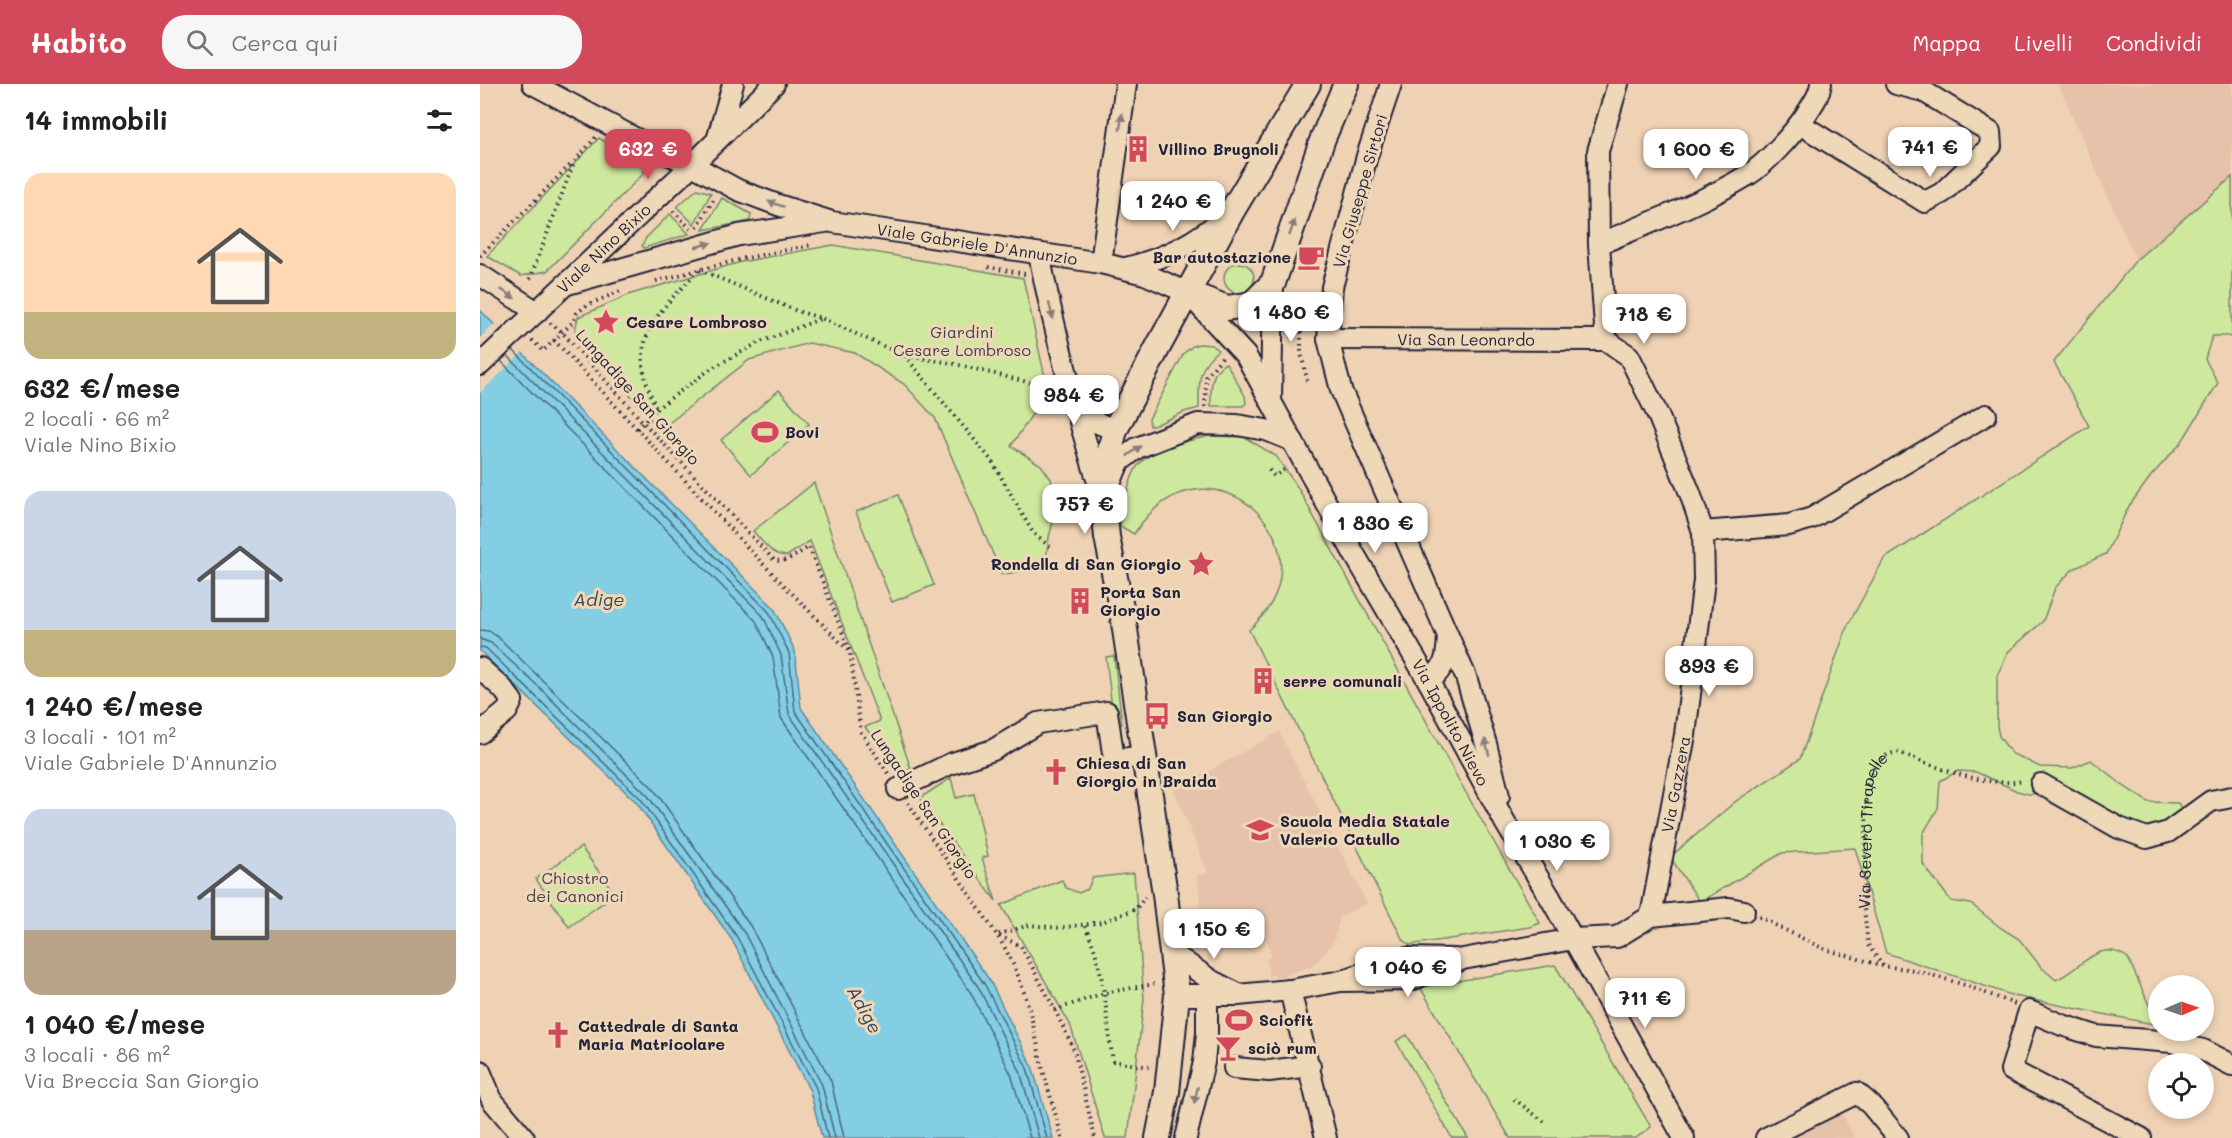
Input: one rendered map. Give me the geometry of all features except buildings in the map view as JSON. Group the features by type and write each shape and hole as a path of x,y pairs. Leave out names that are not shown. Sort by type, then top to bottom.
{"main road":[{"path":"1158,1138 1167,1092 1166,995 1172,953 1154,896 1144,756 1124,623 1107,537 1103,499 1106,467 1115,430 1232,211 1308,84"},
{"path":"1318,84 1325,92 1335,93 1345,86"},
{"path":"1188,293 1227,308 1252,304 1273,283 1323,138 1345,86"},
{"path":"1286,124 1306,121 1319,128 1323,138"}],"street":[{"name":"Viale Gabriele D'Annunzio","path":"533,84 738,190 832,222 1101,263 1145,274 1188,293"},
{"path":"718,140 733,84"},
{"name":"Viale Nino Bixio","path":"480,365 518,341 537,312 774,84"},
{"path":"1101,263 1126,84"},
{"name":"Via Giuseppe Sirtori","path":"1391,84 1368,156 1332,287 1328,339 1341,390 1466,677 1506,824"},
{"path":"1606,340 1599,244 1598,151 1618,84"},
{"path":"1599,244 1680,209 1750,174 1800,124 1820,95 1821,84"},
{"path":"1800,124 1925,201 1942,193 1991,146 1990,132 1923,91 1896,84"},
{"name":"Viale Gabriele D'Annunzio","path":"1123,269 1150,263 1173,253 1215,226 1232,211"},
{"name":"Viale Gabriele D'Annunzio","path":"566,285 739,235 832,222"},
{"path":"629,223 624,238 625,247 637,259 647,262"},
{"path":"1039,254 1084,441 1103,499"},
{"path":"480,275 537,312"},
{"path":"1271,402 1273,283"},
{"name":"Via Ippolito Nievo","path":"1188,293 1246,356 1353,552 1429,682 1506,824 1684,1138"},
{"name":"Via San Leonardo","path":"1328,339 1606,340"},
{"name":"Via Gazzera","path":"1606,340 1629,356 1643,383 1690,493 1703,532 1704,580 1685,735 1651,916"},
{"path":"1070,386 1093,421 1115,430"},
{"path":"1703,532 1789,525 1812,518 1986,415"},
{"path":"1103,499 1119,462 1137,448 1198,424 1237,425 1266,430 1293,441"},
{"name":"Via Giuseppe Sirtori","path":"1429,682 1441,671 1447,660 1448,634"},
{"path":"480,668 503,689 512,701 507,711 480,733"},
{"path":"898,789 950,764 993,750 1038,723 1107,712 1114,760 1144,756"},
{"path":"2041,784 2119,828 2147,838 2168,832 2211,801 2232,797"},
{"path":"1166,995 1238,995 1290,990 1341,981 1406,958 1463,959 1573,939 1617,937 1651,916 1729,908 1744,910"},
{"path":"1172,953 1212,981 1238,995"},
{"path":"1290,990 1326,1138"},
{"path":"1186,1138 1219,1065 1208,1033 1207,996"},
{"path":"2141,1138 2011,1070 2029,1011 2096,1036 2172,1042 2203,1050 2232,1065"},
{"path":"1219,1065 1269,1071 1310,1066"},
{"path":"480,1071 492,1100 524,1138"},
{"path":"1766,1138 1857,1093 1871,1105 1898,1138"}],"path":[{"path":"480,256 599,134"},
{"path":"530,279 574,162"},
{"path":"673,211 694,232 717,194"},
{"path":"648,283 741,259 821,243"},
{"path":"978,265 1043,277"},
{"path":"699,270 796,311 821,318 905,356 951,363 1042,386 1070,386"},
{"path":"656,409 645,379 643,354 650,330 661,310 699,270"},
{"path":"518,341 532,340 543,351 587,305 627,288"},
{"name":"Lungadige San Giorgio","path":"537,312 562,332 643,422 774,560 781,562 809,547 850,652 861,732 997,935 1021,946 1074,1050 1095,1138"},
{"path":"637,429 656,409 712,368 758,342 821,318"},
{"path":"1301,320 1301,353 1308,384"},
{"path":"554,340 762,563 850,652"},
{"path":"1205,410 1206,377 1227,353"},
{"path":"905,356 992,461 1033,532 1050,547"},
{"path":"1269,470 1274,476 1287,468"},
{"name":"Via Severo Tirapelle","path":"1883,966 1868,945 1864,908 1868,785 1874,766 1886,754 1897,752 1986,781 2008,784 2025,781 2041,784"},
{"path":"1144,908 1154,896"},
{"path":"1062,1138 1040,1058 1035,1025 1013,961 997,935 1029,925 1060,928 1102,922 1136,909 1154,896"},
{"path":"1744,910 1824,949 1883,966 1914,970 1962,984 1996,995 2029,1011"},
{"path":"1085,926 1096,948 1103,977 1113,1060 1149,1068"},
{"path":"1153,974 1154,984 1166,995"},
{"path":"1055,1010 1104,993 1154,984"},
{"path":"1148,1074 1150,1058"},
{"path":"1514,1099 1546,1123"}],"shaded area":[{"path":"2058,84 2232,84 2232,177 2136,260"},
{"name":"Scuola Media Statale Valerio Catullo","path":"1279,732 1367,903 1340,917 1334,941 1317,962 1276,978 1275,974 1269,976 1266,958 1271,957 1267,939 1219,945 1218,941 1206,943 1197,875 1208,873 1173,787 1209,771"},
{"path":"1840,1110 1855,1138 1783,1138"}],"green space":[{"path":"599,138 644,167 644,173 547,271 521,276 487,256"},
{"path":"2232,177 2232,338 2212,336 2205,359 2218,383 2181,443 2151,476 2129,506 2106,554 2073,569 2055,588 2043,621 2008,652 1997,676 1997,726 1999,736 2011,753 2040,767 2072,768 2091,760 2148,802 2178,803 2187,821 2171,842 2135,823 2117,818 2100,805 2058,793 2029,794 2017,791 1976,772 1958,771 1940,781 1938,808 1923,834 1923,864 1951,901 1971,904 2019,939 2041,967 2056,980 2099,952 2118,952 2128,958 2148,1003 2148,1023 2014,996 1886,953 1855,848 1782,853 1700,902 1670,857 1736,801 1800,759 1847,627 1884,559 2089,426 2054,362 2136,260"},
{"path":"697,189 711,193 694,224 677,207"},
{"path":"722,198 751,214 750,221 703,230"},
{"path":"670,214 689,234 644,248 642,246 646,238"},
{"name":"Giardini Cesare Lombroso","path":"833,245 1023,278 1048,391 1011,446 1041,465 1051,479 1058,503 1049,537 1045,566 1002,575 935,418 904,384 855,353 809,343 749,360 660,430 575,330 578,317 631,294 741,262"},
{"path":"1239,263 1250,267 1254,278 1250,289 1239,293 1228,289 1224,278 1228,267"},
{"path":"1199,344 1212,345 1218,350 1203,369 1199,383 1199,408 1150,426 1149,419 1184,353"},
{"path":"1226,363 1245,396 1246,403 1243,406 1211,406 1214,376 1216,371"},
{"name":"Bovi","path":"779,390 809,424 751,475 721,440"},
{"path":"1210,436 1244,437 1276,456 1298,488 1540,923 1530,927 1409,945 1402,938 1249,630 1274,597 1281,564 1273,533 1253,508 1226,493 1195,490 1163,503 1134,534 1120,526 1130,483 1140,463 1164,448"},
{"path":"814,483 911,769 899,772 865,727 880,721 810,541 787,556 777,554 768,548 753,531"},
{"path":"898,495 934,585 892,602 856,512"},
{"path":"1114,656 1122,724 1114,725 1106,657"},
{"path":"951,778 956,798 974,794 988,856 982,858 996,901 920,798"},
{"name":"Chiostro dei Canonici","path":"581,847 615,894 569,927 536,879"},
{"path":"1134,873 1144,999 1128,1138 1105,1138 1070,1024 1001,905 1062,880 1066,888 1079,893 1088,889 1092,878"},
{"path":"1555,965 1651,1127 1636,1138 1510,1138 1420,987"},
{"path":"1407,1035 1468,1138 1452,1138 1396,1041"}],"water":[{"name":"Adige","path":"480,310 774,608 795,651 801,708 990,981 1032,1066 1053,1138 822,1138 810,1091 732,940 637,803 480,651"}],"pier":[{"path":"495,324 523,352 480,393 480,338"}],"place":[{"name":"Villino Brugnoli","path":"1138,149"},
{"name":"Bar autostazione","path":"1311,257"},
{"name":"Cesare Lombroso","path":"606,322"},
{"name":"Bovi","path":"765,432"},
{"name":"Rondella di San Giorgio","path":"1201,564"},
{"name":"Porta San Giorgio","path":"1080,601"},
{"name":"serre comunali","path":"1263,681"},
{"name":"San Giorgio","path":"1157,716"},
{"name":"Chiesa di San Giorgio in Braida","path":"1056,772"},
{"name":"Scuola Media Statale Valerio Catullo","path":"1260,830"},
{"name":"Sciofit","path":"1239,1020"},
{"name":"Cattedrale di Santa Maria Matricolare","path":"558,1035"},
{"name":"sciò rum","path":"1228,1048"}]}
